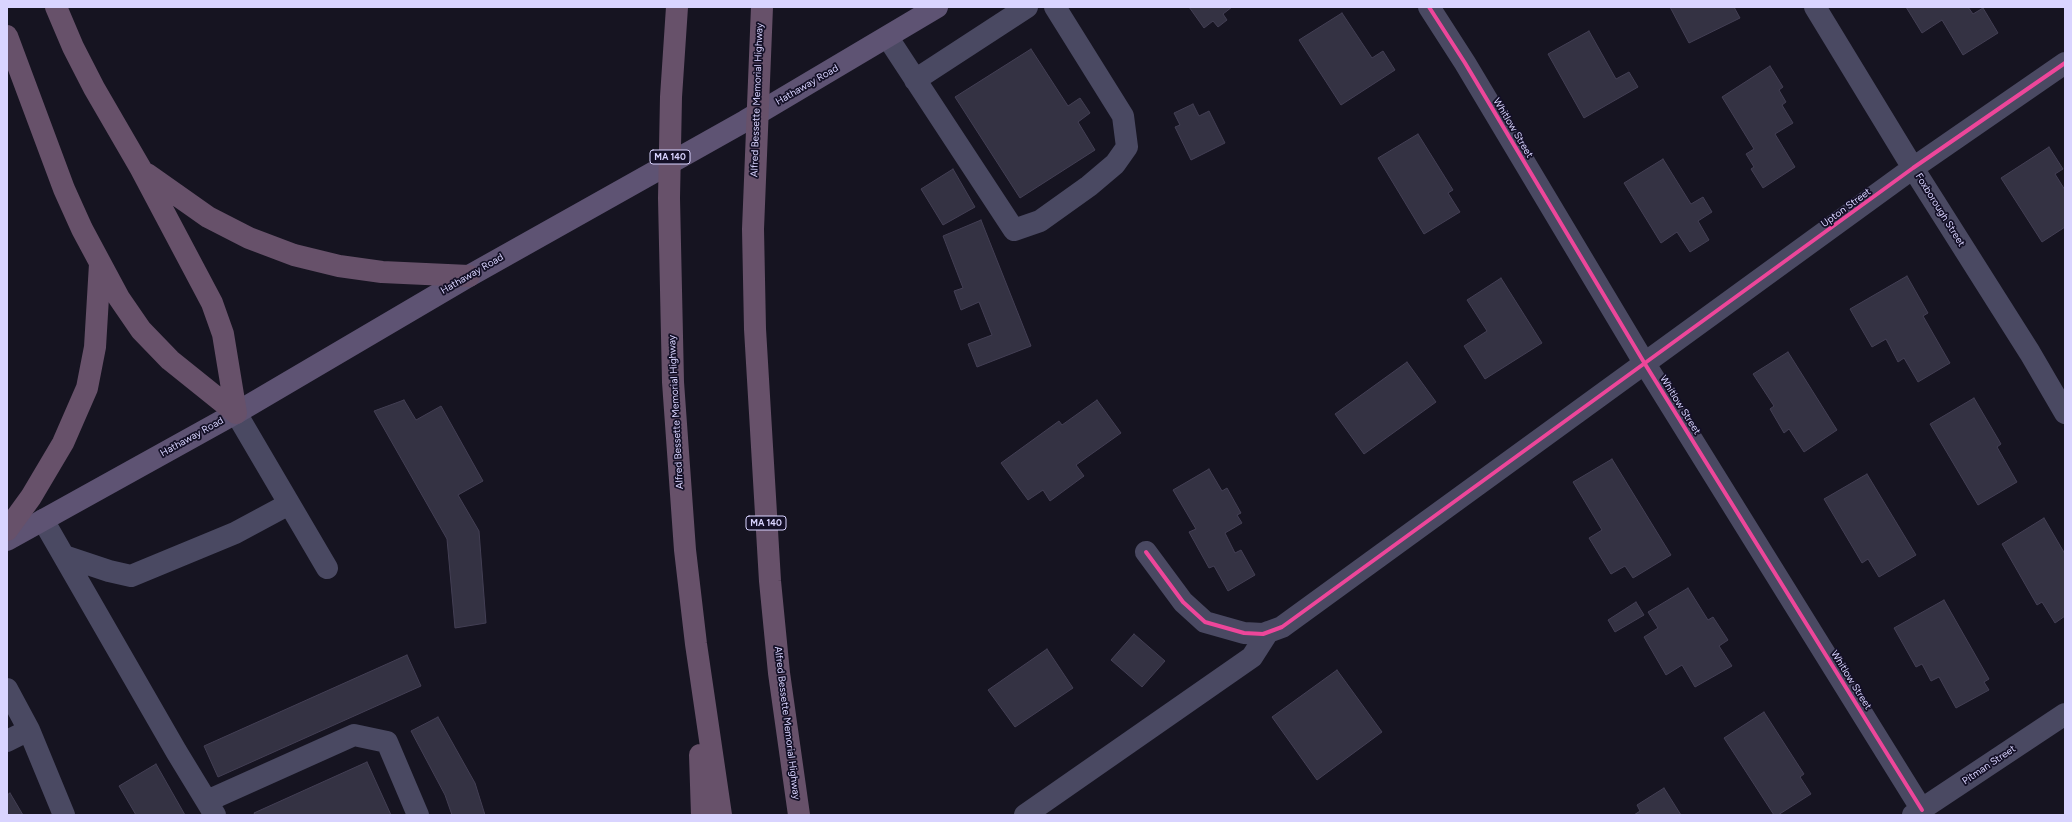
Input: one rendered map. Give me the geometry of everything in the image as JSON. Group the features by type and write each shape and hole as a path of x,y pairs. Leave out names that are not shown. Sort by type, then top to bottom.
{"highway":[{"path":"56,7 73,47 94,88 141,169 212,303 224,334 236,413"},
{"name":"Alfred Bessette Memorial Highway","path":"677,7 671,105 670,277 673,382 678,466 696,644 721,815"},
{"name":"Alfred Bessette Memorial Highway","path":"762,7 753,229 764,489 770,581 782,696 799,815"},
{"path":"7,36 64,189 100,264 119,298 141,330 170,360 236,413"},
{"path":"141,169 208,217 249,238 294,255 339,266 382,272 469,276"},
{"path":"7,530 31,497 63,444 87,388 95,347 100,264"},
{"path":"696,644 702,815"},
{"path":"782,696 812,815"}],"main road":[{"name":"Hathaway Road","path":"7,540 236,413 469,276 745,121 888,38 937,7"}],"street":[{"path":"915,80 1027,7"},
{"path":"888,38 1014,230 1040,221 1089,186 1115,164 1127,147 1123,116 1055,7"},
{"name":"Whitlow Street","path":"1429,7 1465,64 1917,812"},
{"name":"Foxborough Street","path":"1815,7 1913,168 2030,353 2065,413"},
{"name":"Upton Street","path":"1268,632 1282,627 1913,168 2065,63"},
{"path":"236,413 327,568"},
{"path":"64,556 109,571 130,576 235,533 289,504"},
{"path":"43,520 176,751 211,808 354,735 387,742 418,815"},
{"path":"1146,552 1183,602 1205,622 1244,633 1263,634 1268,632"},
{"path":"1025,815 1252,657 1268,632"},
{"path":"7,689 29,730 64,815"},
{"name":"Pitman Street","path":"1917,812 2065,714"},
{"path":"7,741 29,730"}],"building":[{"path":"1189,7 1232,7 1223,14 1227,20 1218,27 1213,21 1204,28"},
{"path":"1670,7 1734,7 1740,18 1689,43"},
{"path":"1906,7 1968,7 1973,14 1983,8 1998,33 1963,55 1942,20 1922,33"},
{"path":"1342,13 1372,58 1383,51 1395,70 1341,105 1299,40"},
{"path":"1589,31 1616,79 1629,72 1638,87 1584,118 1548,54"},
{"path":"1031,49 1068,106 1080,98 1090,113 1078,122 1095,150 1020,198 955,97"},
{"path":"1770,66 1783,87 1779,90 1786,102 1782,105 1793,123 1775,134 1795,167 1763,188 1751,169 1754,167 1746,154 1754,149 1722,97"},
{"path":"1193,104 1199,116 1209,111 1225,143 1191,160 1175,127 1180,125 1174,113"},
{"path":"1418,134 1453,190 1448,193 1460,212 1424,234 1378,158"},
{"path":"2049,147 2063,169 2055,174 2065,190 2065,227 2042,242 2001,178"},
{"path":"1663,159 1691,204 1703,197 1712,212 1698,221 1709,240 1690,252 1677,232 1661,243 1624,183"},
{"path":"953,169 975,207 943,225 921,189"},
{"path":"981,220 1031,346 977,367 968,344 992,335 979,302 961,310 954,291 963,288 943,236"},
{"path":"1907,276 1928,313 1923,316 1950,363 1918,382 1904,358 1898,362 1886,339 1872,347 1850,309"},
{"path":"1501,278 1542,343 1485,379 1464,346 1487,331 1467,300"},
{"path":"1788,352 1837,430 1804,452 1789,429 1784,433 1770,409 1774,406 1753,374"},
{"path":"1407,362 1436,402 1364,454 1335,414"},
{"path":"1974,398 2001,444 1997,447 2017,482 1978,505 1930,424"},
{"path":"404,400 416,420 441,406 483,481 458,495 479,531 486,623 455,628 447,539 374,411"},
{"path":"1097,400 1121,433 1076,465 1084,476 1050,501 1043,490 1028,500 1001,463 1059,421 1062,425"},
{"path":"1612,459 1671,555 1633,578 1625,566 1611,574 1589,538 1602,530 1573,482"},
{"path":"1209,469 1222,491 1227,488 1241,513 1237,515 1242,523 1225,533 1235,553 1241,550 1255,575 1228,591 1214,566 1209,568 1189,532 1196,529 1173,490"},
{"path":"1867,474 1916,555 1879,577 1868,559 1862,563 1824,499"},
{"path":"2044,518 2065,554 2065,616 2055,623 2042,602 2037,605 2002,544"},
{"path":"1688,588 1708,620 1713,617 1728,640 1719,646 1732,666 1695,687 1682,665 1666,675 1644,637 1658,628 1648,612"},
{"path":"1944,600 1989,679 1984,682 1989,690 1956,708 1939,677 1931,681 1922,664 1916,667 1894,628"},
{"path":"1636,602 1644,615 1615,632 1608,620"},
{"path":"1134,634 1165,661 1142,687 1111,660"},
{"path":"1047,649 1073,688 1015,727 988,690"},
{"path":"407,655 421,686 218,777 204,746"},
{"path":"1337,670 1382,732 1317,780 1272,717"},
{"path":"1764,712 1804,774 1800,777 1811,794 1778,815 1774,815 1724,738"},
{"path":"438,717 475,783 485,815 452,815 445,795 411,731"},
{"path":"367,762 391,815 255,815 254,813"},
{"path":"156,764 185,815 136,815 119,786"},
{"path":"1664,788 1681,815 1634,815 1640,811 1637,805"},
{"path":"10,793 23,815 7,815 7,795"}],"cycle path":[{"path":"1429,7 1465,63 1645,364 1922,810"},
{"path":"1146,552 1183,602 1205,622 1244,633 1263,634 1282,627 1913,168 2065,63"}]}
